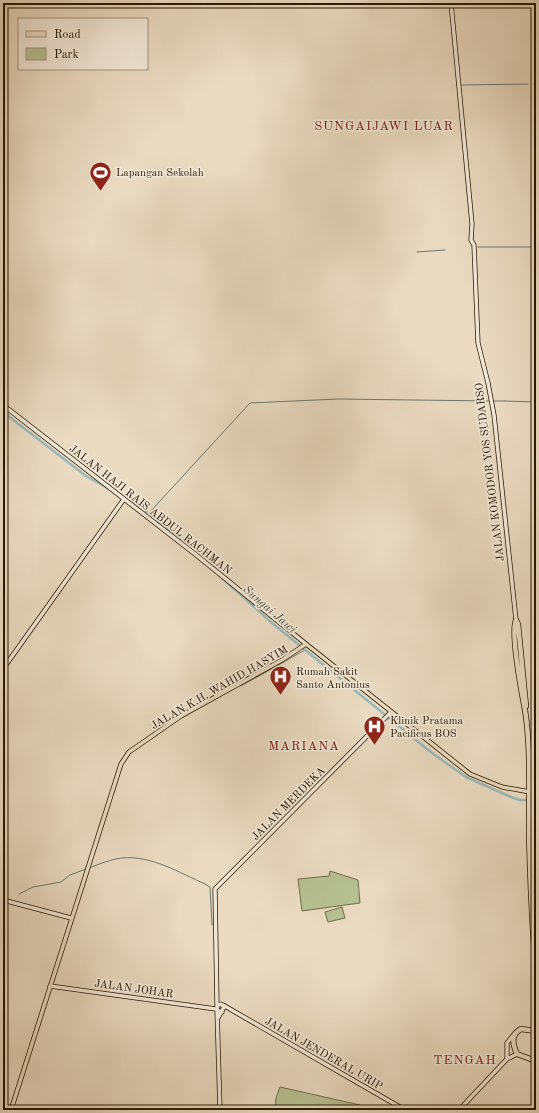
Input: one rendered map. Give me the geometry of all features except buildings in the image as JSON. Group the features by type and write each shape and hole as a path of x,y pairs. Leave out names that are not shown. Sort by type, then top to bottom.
{"highway":[{"path":"516,620 518,624 527,711 532,780 530,795 531,845 536,971"},
{"name":"JALAN KOMODOR YOS SUDARSO","path":"516,620 514,633 521,695 525,711 530,795"},
{"path":"531,845 536,923"},
{"path":"535,1029 521,1029 516,1033 514,1043 517,1054 536,1061"}],"main road":[{"name":"JALAN K.H. WAHID HASYIM","path":"11,1110 71,918 125,756 181,716 305,645"},
{"path":"305,645 389,714 476,778 530,795"}],"street":[{"name":"JALAN KOMODOR YOS SUDARSO","path":"451,3 472,224 471,240 474,245 478,343 487,376 494,415 516,620"},
{"name":"JALAN HAJI RAIS ABDUL RACHMAN","path":"3,404 137,509 305,645"},
{"path":"3,668 124,500"},
{"name":"JALAN MERDEKA","path":"216,994 215,889 389,714"},
{"path":"3,900 71,918"},
{"name":"JALAN JOHAR","path":"50,986 122,995 207,1009 217,1008 223,1011 234,1011"},
{"path":"216,994 222,1004 223,1011 218,1019"},
{"path":"216,994 220,1110"},
{"path":"217,1008 222,1004"},
{"name":"JALAN JENDERAL URIP","path":"222,1004 405,1110"},
{"path":"507,1059 508,1040 516,1033"},
{"path":"459,1110 507,1059 517,1054"}],"green space":[{"path":"330,871 358,880 360,903 302,911 298,879 329,876"},
{"path":"342,907 345,918 328,922 325,912"},
{"path":"280,1087 360,1105 359,1110 326,1110 320,1108 319,1110 275,1110 276,1098"}],"waterway":[{"path":"461,85 528,84"},
{"path":"478,247 536,247"},
{"path":"417,252 445,250"},
{"path":"149,513 250,403 338,399 490,401"},
{"path":"493,401 505,401"},
{"path":"505,401 536,402"},
{"name":"Sungai Jawi","path":"3,412 86,476 111,490"},
{"name":"Sungai Jawi","path":"129,501 149,513 180,540"},
{"name":"Sungai Jawi","path":"218,574 272,623 432,753 466,777 520,800 536,800"},
{"path":"241,686 305,650"},
{"path":"89,868 114,859 133,858 144,859 175,870 210,887 212,925"},
{"path":"19,894 33,887 61,882 70,875 86,869"}],"place":[{"name":"Lapangan Sekolah","path":"101,192"},
{"name":"Rumah Sakit Santo Antonius","path":"281,696"},
{"name":"Klinik Pratama Pacificus BOS","path":"375,746"}],"district":[{"name":"SUNGAIJAWI LUAR","path":"384,125"},
{"name":"MARIANA","path":"304,745"},
{"name":"TENGAH","path":"465,1059"}]}
